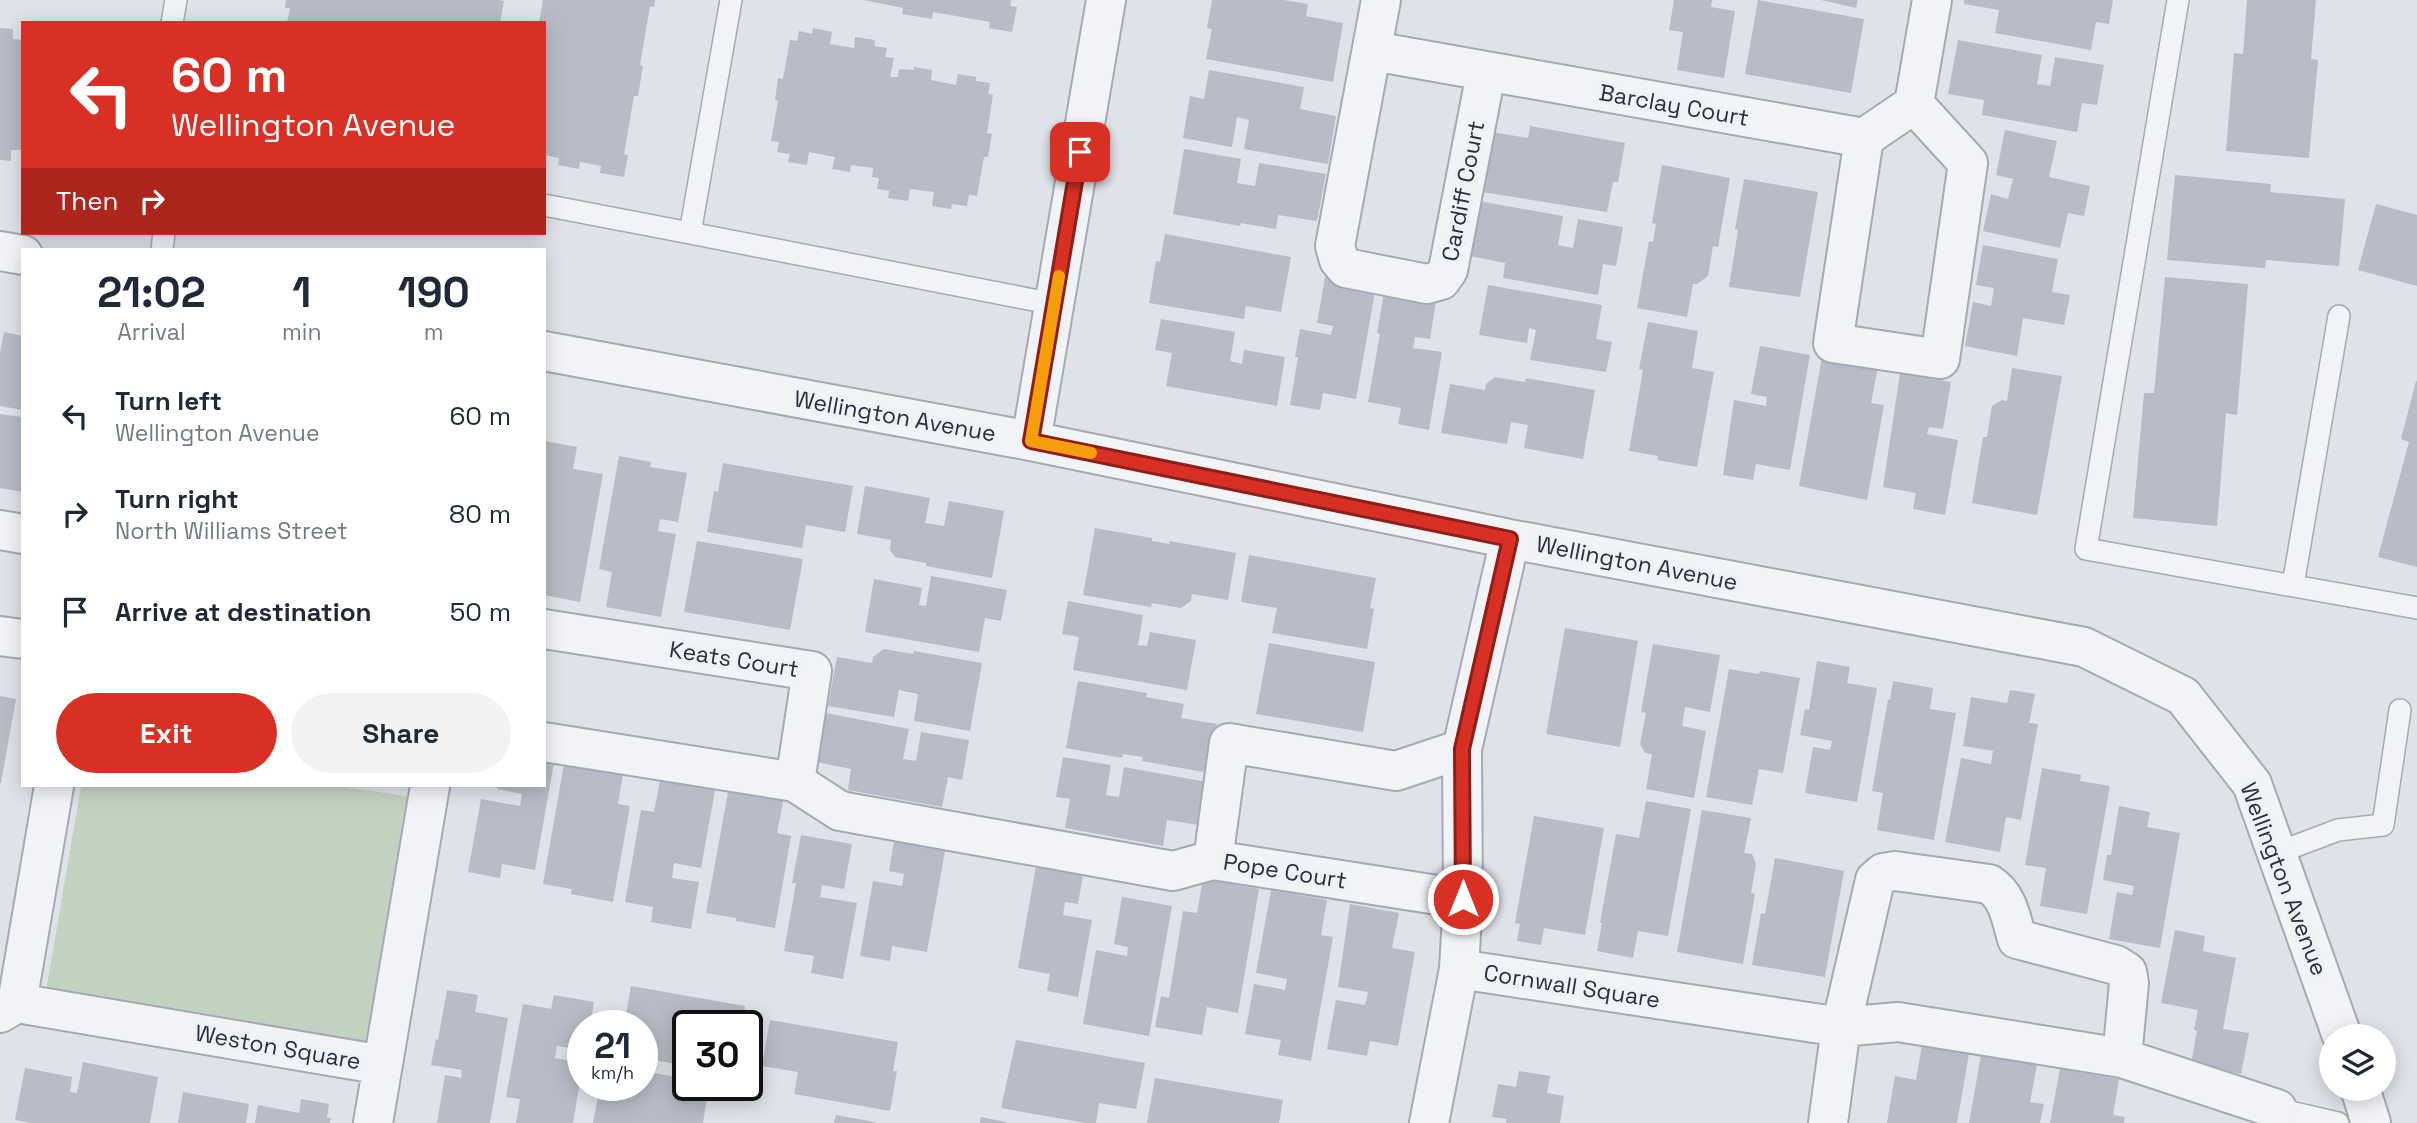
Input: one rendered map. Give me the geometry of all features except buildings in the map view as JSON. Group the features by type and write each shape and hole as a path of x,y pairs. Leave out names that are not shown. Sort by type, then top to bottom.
{"street":[{"path":"1031,441 1106,0"},
{"path":"1373,51 1381,0"},
{"path":"1914,104 1968,163 1940,359 1833,343 1864,138 1914,104 1932,0"},
{"name":"Cardiff Court","path":"1373,51 1335,246 1339,260 1346,268 1427,284 1441,281 1448,270 1486,73"},
{"name":"Barclay Court","path":"1373,51 1864,138"},
{"path":"0,251 21,255"},
{"name":"Wellington Avenue","path":"546,351 1031,441 1510,539 2084,647 2183,696 2252,784 2338,1024"},
{"path":"0,530 21,534"},
{"path":"1459,969 1463,899 1462,749 1510,539"},
{"name":"Keats Court","path":"546,629 812,671 795,782"},
{"path":"0,636 21,639"},
{"path":"546,742 795,782 840,811 1173,871 1213,860"},
{"name":"Pope Court","path":"1462,749 1396,771 1229,743 1213,860 1463,899"},
{"name":"Weston Square","path":"54,787 9,1008 383,1065 430,787"},
{"path":"1828,1123 1841,1027 1875,880 1883,873 1895,871 1989,884 2005,898 2017,939 2116,965 2127,972 2129,983 2122,1058"},
{"name":"Cornwall Square","path":"1429,1123 1459,969 1841,1027 1898,1022 2122,1058 2277,1109"},
{"path":"373,1123 383,1065"},
{"path":"2364,1101 2371,1123"}],"lane":[{"path":"172,21 176,0"},
{"path":"690,233 731,0"},
{"path":"2178,0 2085,549 2417,608"},
{"path":"546,205 1054,304"},
{"path":"2292,585 2339,316"},
{"path":"2277,853 2338,830 2384,825 2400,710"},
{"name":"Cornwall Square","path":"2277,1109 2338,1123"}],"green space":[{"path":"81,787 346,787 418,798 374,1053 45,997"}],"slow traffic":[{"path":"1059,276 1031,441 1091,453"}],"route":[{"path":"1080,152 1031,441 1510,539 1462,749 1463,899"}]}
